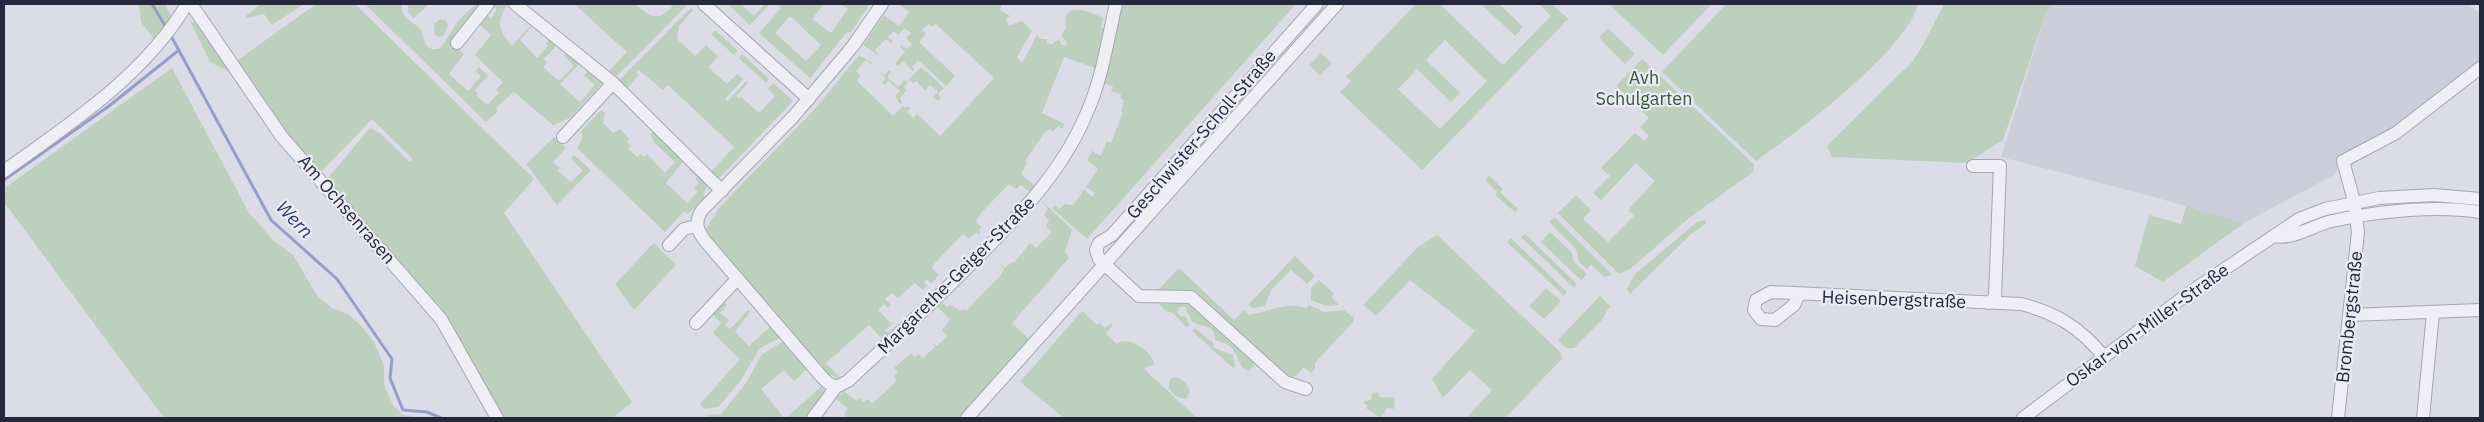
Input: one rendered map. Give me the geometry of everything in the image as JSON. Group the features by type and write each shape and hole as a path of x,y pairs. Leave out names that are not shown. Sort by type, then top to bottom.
{"street":[{"path":"4,171 100,100 161,42 189,4"},
{"name":"Am Ochsenrasen","path":"189,4 282,136 441,319 497,418"},
{"path":"457,43 488,4"},
{"path":"515,4 613,82 722,191"},
{"path":"704,4 808,99"},
{"path":"836,387 828,384 737,279 700,234 697,221 702,210 808,99 848,51 882,4"},
{"name":"Margarethe-Geiger-Straße","path":"813,418 836,387 848,381 952,284 1009,225 1052,175 1079,131 1092,103 1116,4"},
{"name":"Geschwister-Scholl-Straße","path":"1104,264 1096,255 1099,243 1112,235 1317,4"},
{"name":"Geschwister-Scholl-Straße","path":"967,418 1331,6"},
{"name":"Brombergstraße","path":"2338,418 2358,232 2354,201 2343,161 2396,133 2480,68"},
{"path":"564,137 613,82"},
{"name":"Heisenbergstraße","path":"1973,166 2000,166 1994,297 1989,303"},
{"name":"Oskar-von-Miller-Straße","path":"2023,418 2234,262 2299,219 2325,208 2354,201 2410,195 2457,196 2480,199"},
{"name":"Oskar-von-Miller-Straße","path":"2274,236 2283,238 2329,222 2356,216 2406,210 2480,212"},
{"path":"669,245 684,228 697,226"},
{"path":"1104,264 1139,296 1191,297 1285,382 1306,389"},
{"path":"696,323 737,279"},
{"name":"Heisenbergstraße","path":"1799,294 2021,304 2054,314 2087,336 2104,357"},
{"path":"2349,315 2480,310"},
{"path":"2423,418 2433,313"}],"shaded area":[{"path":"2053,4 2468,4 2480,14 2480,64 2442,98 2343,160 2334,175 2244,223 2154,197 2001,157 2046,13"}],"green space":[{"path":"139,4 165,4 172,18 156,42 141,22"},
{"path":"260,4 304,4 272,25 264,14 247,18 246,16"},
{"path":"316,4 355,4 534,179 504,213 632,402 613,418 503,418 442,311 327,179 370,128 380,133 410,162 413,159 372,119 322,171 319,171 288,137 235,62"},
{"path":"365,4 402,4 403,13 420,29 425,43 432,49 438,49 443,45 458,21 476,4 482,4 451,42 464,54 449,74 468,91 481,76 475,71 479,67 488,76 475,90 478,93 476,95 487,105 499,93 496,90 503,82 475,55 491,35 479,24 486,14 491,18 497,10 492,5 494,4 508,4 500,21 500,26 512,46 533,23 520,40 537,58 548,46 546,43 551,38 558,44 544,59 547,63 543,67 559,81 574,66 564,56 568,52 580,63 560,84 580,102 595,85 584,75 590,69 603,82 570,118 553,125 514,92 496,108 498,111 486,122"},
{"path":"408,4 429,4 414,18 408,12"},
{"path":"574,4 635,4 646,13 655,16 664,14 674,4 687,5 615,78 607,73 627,52"},
{"path":"728,4 741,4 754,16 765,4 770,4 750,25"},
{"path":"777,4 824,4 812,19 831,33 848,9 841,4 870,4 851,32 846,33 810,78 759,33 781,8","holes":["790,16 821,45 806,61 775,33"]},
{"path":"898,4 1002,4 1000,10 1010,16 1006,19 1009,26 1022,21 1032,31 1017,57 1022,63 1037,35 1041,39 1047,39 1047,43 1052,44 1059,39 1062,45 1067,45 1061,36 1066,28 1068,14 1072,11 1083,11 1103,18 1101,27 1105,28 1095,68 1064,57 1042,113 1065,124 1062,129 1058,126 1053,132 1050,129 1045,132 1025,161 1027,163 1021,174 1036,187 1031,193 1021,185 1016,189 1009,184 981,213 976,222 981,227 979,230 981,232 978,235 976,232 969,239 963,234 935,263 932,268 939,275 931,284 927,279 924,283 927,286 923,290 915,283 898,298 892,293 885,299 891,305 888,308 884,304 878,310 892,324 885,330 890,336 884,341 869,325 826,363 840,378 826,374 704,232 719,208 815,109 859,55 873,63 871,65 866,60 856,71 860,76 857,81 893,116 903,106 906,108 908,106 910,108 907,112 913,118 917,114 940,136 994,78 936,24 932,27 929,24 922,30 926,34 919,42 955,76 946,86 918,60 912,67 915,69 913,71 903,61 898,66 895,63 905,52 900,47 902,45 907,49 912,44 906,38 911,33 905,28 898,35 894,31 888,37 893,41 891,43 886,39 875,50 879,56 863,45 884,15 899,26 909,12"},
{"path":"1122,4 1296,4 1087,239 1052,208 1055,205 1060,209 1064,204 1073,205 1082,193 1079,189 1082,191 1084,189 1092,197 1095,193 1086,187 1098,169 1087,160 1092,152 1090,150 1101,156 1107,141 1111,143 1123,112 1121,111 1124,101 1120,98 1121,94 1111,91 1113,86 1103,83"},
{"path":"1416,4 1440,4 1503,65 1551,16 1539,4 1552,4 1568,19 1422,170 1340,92 1351,81 1346,77","holes":["1445,40 1487,81 1440,129 1398,89 1417,69 1451,102 1460,93 1426,60"]},
{"path":"1481,4 1499,4 1523,27 1515,36"},
{"path":"1613,4 1712,4 1663,55 1611,6"},
{"path":"1726,4 1918,4 1909,23 1872,67 1822,111 1756,161 1662,72"},
{"path":"1944,4 2053,4 2046,13 2003,140 1967,163 1832,157 1827,146 1912,62 1922,47"},
{"path":"691,8 693,10 679,26 677,39 695,56 706,45 718,56 708,67 727,84 737,74 743,79 725,99 728,101 746,81 748,83 736,96 739,99 741,97 759,113 775,96 768,89 773,83 793,101 718,179 710,173 734,147 668,85 663,90 639,70 636,72 639,75 627,88 618,81"},
{"path":"440,19 446,21 448,25 444,35 439,37 435,35 434,24"},
{"path":"190,21 197,23 233,74 210,62"},
{"path":"1608,28 1635,54 1625,64 1599,38"},
{"path":"715,30 738,51 734,55 711,34"},
{"path":"1321,53 1332,63 1320,75 1309,65"},
{"path":"742,54 769,79 766,83 739,58"},
{"name":"Avh Schulgarten","path":"1642,59 1754,164 1753,172 1689,218 1630,269 1619,274 1558,213 1576,195 1591,210 1583,219 1608,242 1634,216 1628,210 1655,181 1636,163 1601,200 1593,193 1610,176 1601,168 1635,133 1644,141 1649,136 1640,127 1649,118 1616,86"},
{"path":"921,67 944,88 938,94 941,98 938,101 933,97 938,92 930,85 925,90 916,81 914,84 910,80 904,87 907,90 900,98 902,102 900,104 895,96 900,91 889,81 884,85 882,83 886,78 878,71 885,75 889,70 891,72 887,77 898,87 905,80 907,82"},
{"path":"172,68 249,213 274,241 293,255 318,297 332,308 348,314 374,342 384,365 384,385 393,405 403,415 422,418 164,418 4,202 6,187"},
{"path":"601,110 605,113 603,123 613,133 620,129 629,139 627,142 631,146 628,149 637,157 640,154 645,157 647,154 665,173 675,162 654,142 651,134 655,129 685,159 666,183 687,203 698,192 694,188 699,183 695,179 697,177 689,170 692,167 708,185 703,194 705,197 688,214 684,211 665,232 577,148 582,139 582,130"},
{"path":"554,137 566,148 553,162 560,168 558,171 571,182 583,170 571,159 574,155 591,170 557,205 526,164"},
{"path":"1489,175 1503,189 1500,192 1518,209 1515,212 1495,195 1497,192 1485,180"},
{"path":"1039,198 1072,230 1065,251 1069,258 1012,323 1029,339 959,418 847,418 844,414 848,409 836,399 844,391 856,401 860,398 863,402 868,399 872,404 897,381 894,376 898,372 894,368 911,353 915,357 919,354 923,358 935,347 932,343 937,346 947,336 942,330 950,320 936,305 940,301 947,307 950,305 961,311 964,309 966,311 1000,276 1004,269 997,261 1005,268 1012,262 1014,263 1030,243 1036,248 1052,232 1046,226 1049,220 1044,215 1048,209"},
{"path":"2186,206 2244,223 2163,282 2135,266 2149,215 2181,224"},
{"path":"1554,217 1613,275 1604,277 1591,265 1587,269 1579,262 1576,249 1549,222"},
{"path":"1704,220 1706,223 1690,235 1630,294 1627,289 1635,274 1697,222"},
{"path":"1550,232 1572,253 1574,262 1587,274 1581,280 1541,242"},
{"path":"1525,234 1577,284 1574,288 1521,237"},
{"path":"1437,235 1561,353 1562,359 1505,418 1466,418 1492,390 1470,370 1443,398 1432,379 1475,331 1410,280 1376,316 1363,305 1418,247"},
{"path":"1511,238 1567,292 1564,296 1507,242"},
{"path":"654,243 676,265 634,310 615,284"},
{"path":"1295,256 1315,276 1307,284 1291,270 1271,290 1265,306 1252,308 1248,305"},
{"path":"1179,268 1234,320 1244,310 1249,315 1285,306 1306,308 1309,305 1324,312 1344,310 1352,317 1355,314 1353,322 1315,363 1315,369 1311,373 1304,367 1296,376 1289,377 1194,290 1157,291"},
{"path":"1319,280 1334,294 1331,297 1339,305 1326,306 1311,300 1311,288"},
{"path":"1546,288 1561,301 1544,319 1529,306"},
{"path":"1600,296 1610,306 1602,320 1574,348 1566,348 1558,340"},
{"path":"724,303 727,305 720,313 729,320 725,325 730,329 748,310 750,312 735,332 749,346 771,326 781,337 759,349 741,380 718,407 704,409 700,404 740,359 713,333 721,323 713,315"},
{"path":"1187,303 1255,365 1249,371 1241,366 1231,348 1215,340 1211,329 1192,322 1185,307 1180,307 1177,312 1180,316 1185,316 1190,325 1186,327 1173,313 1166,311 1159,304"},
{"path":"1082,311 1097,325 1100,323 1105,328 1111,323 1113,325 1106,334 1117,344 1128,341 1145,350 1154,364 1144,369 1197,418 1064,418 1020,382"},
{"path":"1195,328 1213,343 1214,348 1233,355 1235,366 1233,368 1192,331"},
{"path":"784,341 808,368 794,381 784,370 761,389 784,418 766,418 763,416 761,418 710,418 707,415 721,414 746,383 762,354"},
{"path":"1173,377 1182,380 1188,386 1190,392 1186,399 1177,397 1169,389 1169,381"},
{"path":"822,386 825,395 806,418 786,418"},
{"path":"1378,392 1380,397 1395,398 1394,409 1387,408 1380,418 1366,408 1368,406 1363,402 1372,399 1371,394"}],"waterway":[{"name":"Wern","path":"152,4 167,29"},
{"name":"Wern","path":"170,34 271,220 337,279 392,359 390,378 403,410 427,412 441,418"},
{"path":"4,180 109,106 179,50"}]}
